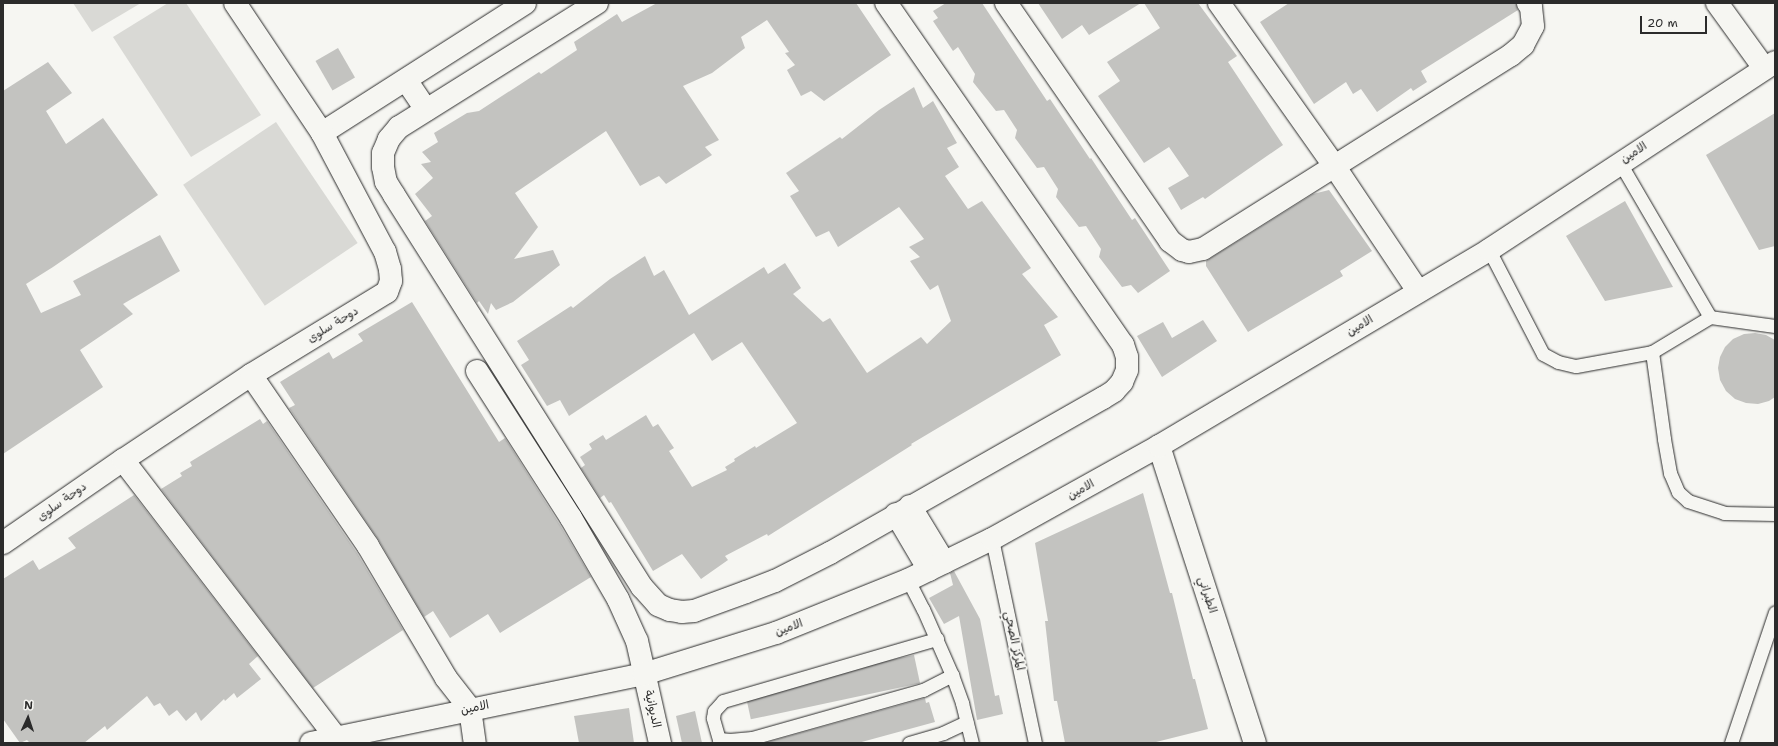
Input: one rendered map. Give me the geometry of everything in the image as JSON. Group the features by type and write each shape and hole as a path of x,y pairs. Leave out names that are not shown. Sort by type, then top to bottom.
{"street":[{"name":"دوحة سلوى","path":"3,543 123,460 251,375 387,292 391,281 390,269 385,252 322,133 236,3"},
{"path":"322,133 525,3"},
{"path":"597,3 399,127 389,139 383,152 383,167 386,182 649,597 658,605 670,610 682,612 707,606 775,581 802,568 1114,391 1122,382 1127,370 1127,357 1124,345 886,3"},
{"path":"1006,3 1170,241 1182,250 1189,252 1203,249 1511,55 1524,45 1533,26 1528,3"},
{"path":"1219,3 1335,167 1418,291"},
{"path":"1717,3 1769,65"},
{"name":"الامين","path":"311,743 644,674 776,633 908,580 992,538 1159,446 1489,250 1769,65"},
{"path":"406,80 426,110"},
{"name":"الديوانية","path":"478,371 571,518 618,599 636,641 660,743"},
{"path":"251,375 368,546 446,678 470,709 475,743"},
{"name":"الطبراني","path":"1159,446 1255,743"},
{"path":"123,460 336,738"},
{"path":"903,510 937,566"}],"lane":[{"path":"1620,163 1710,316"},
{"path":"1489,250 1544,354 1558,362 1576,366 1652,352 1710,316 1775,326"},
{"path":"1652,352 1670,473 1678,492 1688,501 1724,513 1775,514"},
{"name":"المركز الصحي","path":"992,538 1035,743"},
{"path":"908,580 937,639 952,675 972,743"},
{"path":"1731,743 1775,612"},
{"path":"937,639 723,701 714,711 713,718 719,741 752,738 923,690 952,675"},
{"path":"909,743 943,733 967,722"}],"shaded area":[{"path":"73,3 141,3 92,32"},
{"path":"168,3 186,3 261,115 191,157 113,37"},
{"path":"276,122 358,243 265,306 183,185"}],"building":[{"path":"657,3 856,3 891,55 824,101 811,91 801,96 787,70 795,65 785,53 789,52 767,20 741,37 745,48 712,73 683,86 719,140 705,147 712,155 666,184 659,176 640,186 606,131 515,193 538,227 514,259 553,250 560,265 513,302 496,310 491,303 488,314 479,301 477,303 425,221 432,216 415,194 433,178 421,164 431,162 422,152 438,142 434,133 467,113 479,111 539,72 541,74 577,50 574,42 617,14 622,22"},
{"path":"946,3 982,3 1047,101 1050,99 1132,220 1135,218 1170,271 1138,293 1131,285 1122,287 1099,257 1101,249 1086,226 1079,227 1056,197 1058,189 1044,167 1037,168 1015,138 1017,130 1004,110 996,111 973,82 975,74 958,47 953,51 933,21 938,18 933,11"},
{"path":"1038,3 1141,3 1089,35 1082,25 1062,39"},
{"path":"1144,3 1198,3 1237,56 1228,62 1283,145 1205,199 1203,197 1181,210 1168,188 1189,176 1169,147 1144,163 1098,96 1120,81 1107,62 1160,28"},
{"path":"1289,3 1516,3 1518,10 1421,71 1427,82 1413,91 1411,88 1377,112 1361,89 1353,94 1346,82 1314,104 1260,22"},
{"path":"338,48 355,77 332,90 315,61"},
{"path":"48,62 72,93 46,111 66,144 103,118 158,195 26,284 41,313 81,295 73,281 160,235 180,271 123,304 133,314 80,350 103,387 3,454 3,91"},
{"path":"914,87 923,108 933,101 957,143 947,148 959,167 945,176 968,209 982,201 1031,268 1022,274 1058,317 1044,325 1061,355 911,444 912,445 768,536 767,534 725,556 728,560 701,579 682,554 653,571 611,502 609,503 604,495 600,498 581,468 585,465 580,457 592,449 589,444 603,435 606,440 646,415 653,427 658,424 674,448 669,451 692,487 727,470 725,467 735,461 734,459 755,446 756,448 797,423 742,342 712,361 694,333 569,416 560,400 547,406 521,365 529,360 517,341 571,306 573,308 610,279 645,256 654,276 664,270 689,315 764,267 768,274 785,263 801,288 793,294 823,322 830,318 867,373 921,337 927,344 951,321 938,285 930,290 910,261 920,257 909,247 924,239 899,207 838,247 829,231 816,237 790,196 799,191 786,173 840,137 842,139 879,110"},
{"path":"1775,113 1775,246 1759,250 1706,155"},
{"path":"1329,190 1372,251 1340,271 1343,276 1248,332 1206,266 1206,261 1313,194"},
{"path":"1625,201 1673,287 1605,301 1566,236"},
{"path":"412,302 499,442 505,438 591,577 500,633 488,614 450,638 433,611 424,617 378,539 289,408 295,405 280,382 329,352 333,359 363,341 358,334"},
{"path":"1203,320 1217,341 1162,377 1137,336 1163,322 1172,338"},
{"path":"1755,333 1766,335 1775,340 1775,397 1769,401 1758,404 1746,403 1735,399 1726,391 1720,380 1718,368 1720,357 1725,347 1733,339 1744,334"},
{"path":"260,419 263,424 267,421 357,553 403,630 313,688 161,489 182,476 180,473 192,466 190,462"},
{"path":"1143,493 1170,593 1172,593 1193,679 1195,679 1208,729 1152,743 1065,743 1057,701 1054,701 1045,621 1048,621 1035,543"},
{"path":"134,495 258,656 249,664 261,679 237,698 234,693 225,701 224,699 201,721 196,712 186,721 177,710 169,716 160,703 154,706 147,696 107,730 105,726 84,743 30,743 27,740 20,743 3,719 3,579 33,560 39,570 76,548 68,538"},
{"path":"954,571 980,619 995,696 999,695 1003,714 977,720 959,616 944,624 929,598 953,585 950,573"},
{"path":"914,655 920,683 751,719 745,691"},
{"path":"925,698 926,703 929,702 935,722 858,743 764,743"},
{"path":"629,708 634,743 579,743 574,716"},
{"path":"695,711 702,743 682,743 676,716"}]}
